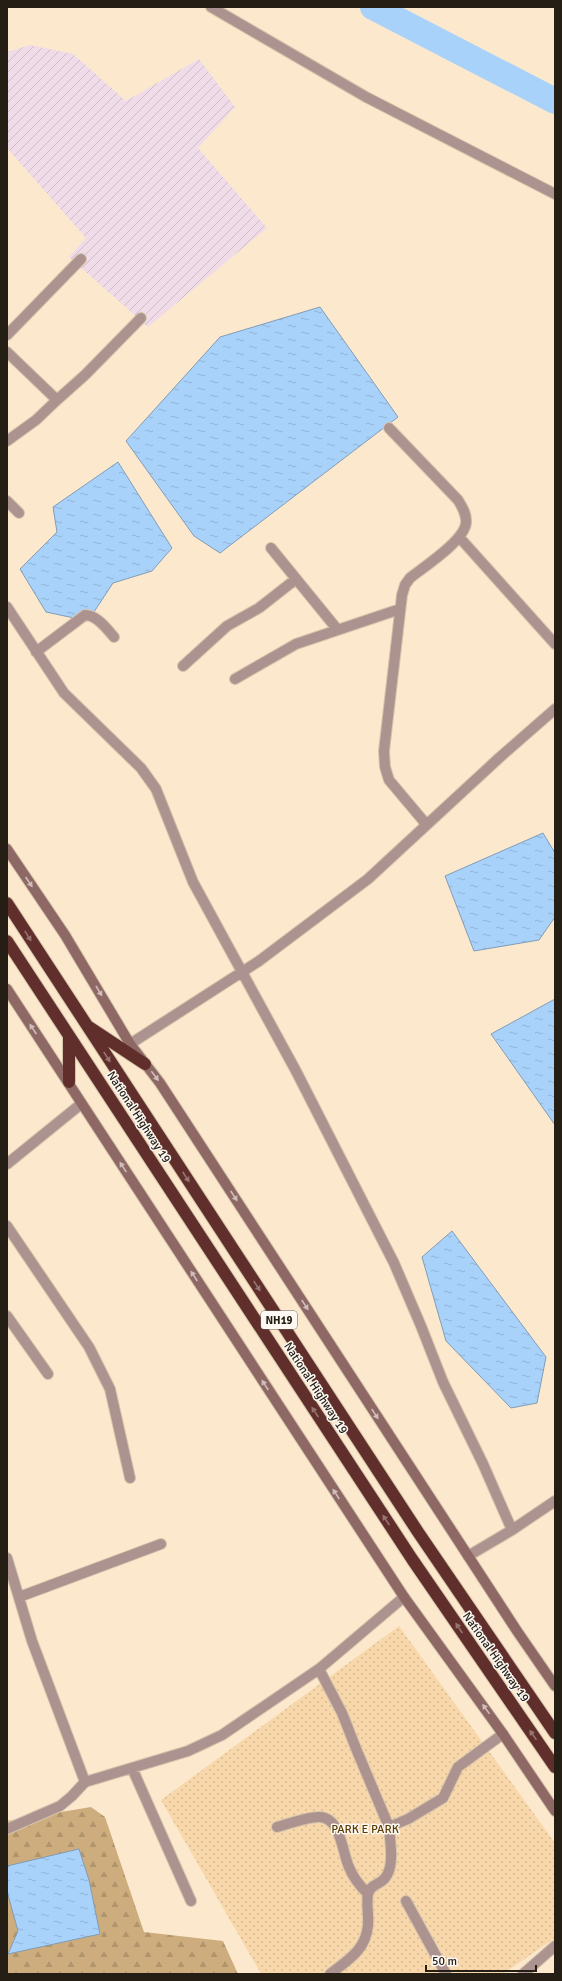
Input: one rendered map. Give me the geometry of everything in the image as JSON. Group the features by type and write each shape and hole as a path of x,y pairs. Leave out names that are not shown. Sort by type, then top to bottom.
{"highway":[{"name":"NH19","path":"7,903 422,1539 555,1733"},
{"name":"National Highway 19","path":"7,941 408,1553 555,1767"},
{"path":"85,1024 145,1064"},
{"path":"69,1036 69,1082"}],"main road":[{"path":"7,849 65,935 130,1044 160,1083 468,1556 555,1686"},
{"path":"7,989 404,1597 503,1734 555,1811"}],"street":[{"path":"211,7 366,97 555,194"},
{"path":"7,335 81,259"},
{"path":"7,441 36,420 85,375 141,318"},
{"path":"7,352 57,400"},
{"path":"388,428 458,500 466,514 466,523 460,538 410,578 405,585 400,609 384,751 385,767 389,780 426,824"},
{"path":"7,501 19,513"},
{"path":"460,538 555,644"},
{"path":"271,548 337,629"},
{"path":"183,666 227,626 259,608 296,579"},
{"path":"7,607 64,693 150,778 193,882 296,1071 394,1263 443,1382 483,1464 512,1530"},
{"path":"235,679 296,644 400,609"},
{"path":"36,652 85,615 89,615 97,620 114,637"},
{"path":"130,1044 243,972 368,879 426,824 555,709"},
{"path":"7,1164 81,1104"},
{"path":"7,1226 89,1347 100,1366 112,1396 130,1478"},
{"path":"7,1316 48,1374"},
{"path":"468,1556 512,1530 555,1501"},
{"path":"19,1597 161,1544"},
{"path":"7,1558 32,1641 85,1782"},
{"path":"7,1829 60,1806 85,1782 188,1751 222,1736 319,1669 404,1597"},
{"path":"319,1669 342,1712 389,1827 389,1872 384,1880 372,1887 368,1894 368,1926 362,1944 354,1957 330,1974"},
{"path":"389,1827 408,1819 444,1798 458,1767 503,1734"},
{"path":"132,1768 191,1901"},
{"path":"277,1827 319,1817 326,1819 337,1830 348,1866 354,1878 368,1894"},
{"path":"406,1901 446,1974"},
{"path":"523,1974 555,1946"}],"shaded area":[{"path":"30,45 73,54 126,101 199,59 235,107 198,148 267,228 148,327 69,257 86,238 7,148 7,52"}],"green space":[{"name":"PARK E PARK","path":"399,1626 555,1843 555,1938 503,1974 261,1974 161,1800"},
{"path":"91,1807 105,1817 144,1932 223,1941 238,1974 7,1974 7,1821"}],"water":[{"path":"320,307 398,417 220,553 194,536 126,441 220,337"},
{"path":"118,462 172,548 152,571 113,583 88,621 46,612 20,569 57,532 53,507"},
{"path":"543,833 555,853 555,917 539,940 474,951 445,876"},
{"path":"555,999 555,1125 491,1034"},
{"path":"452,1231 546,1357 537,1403 511,1408 446,1341 422,1257"},
{"path":"79,1849 89,1880 100,1934 8,1954 18,1931 7,1891 7,1866"}],"waterway":[{"path":"373,7 555,101"}]}
